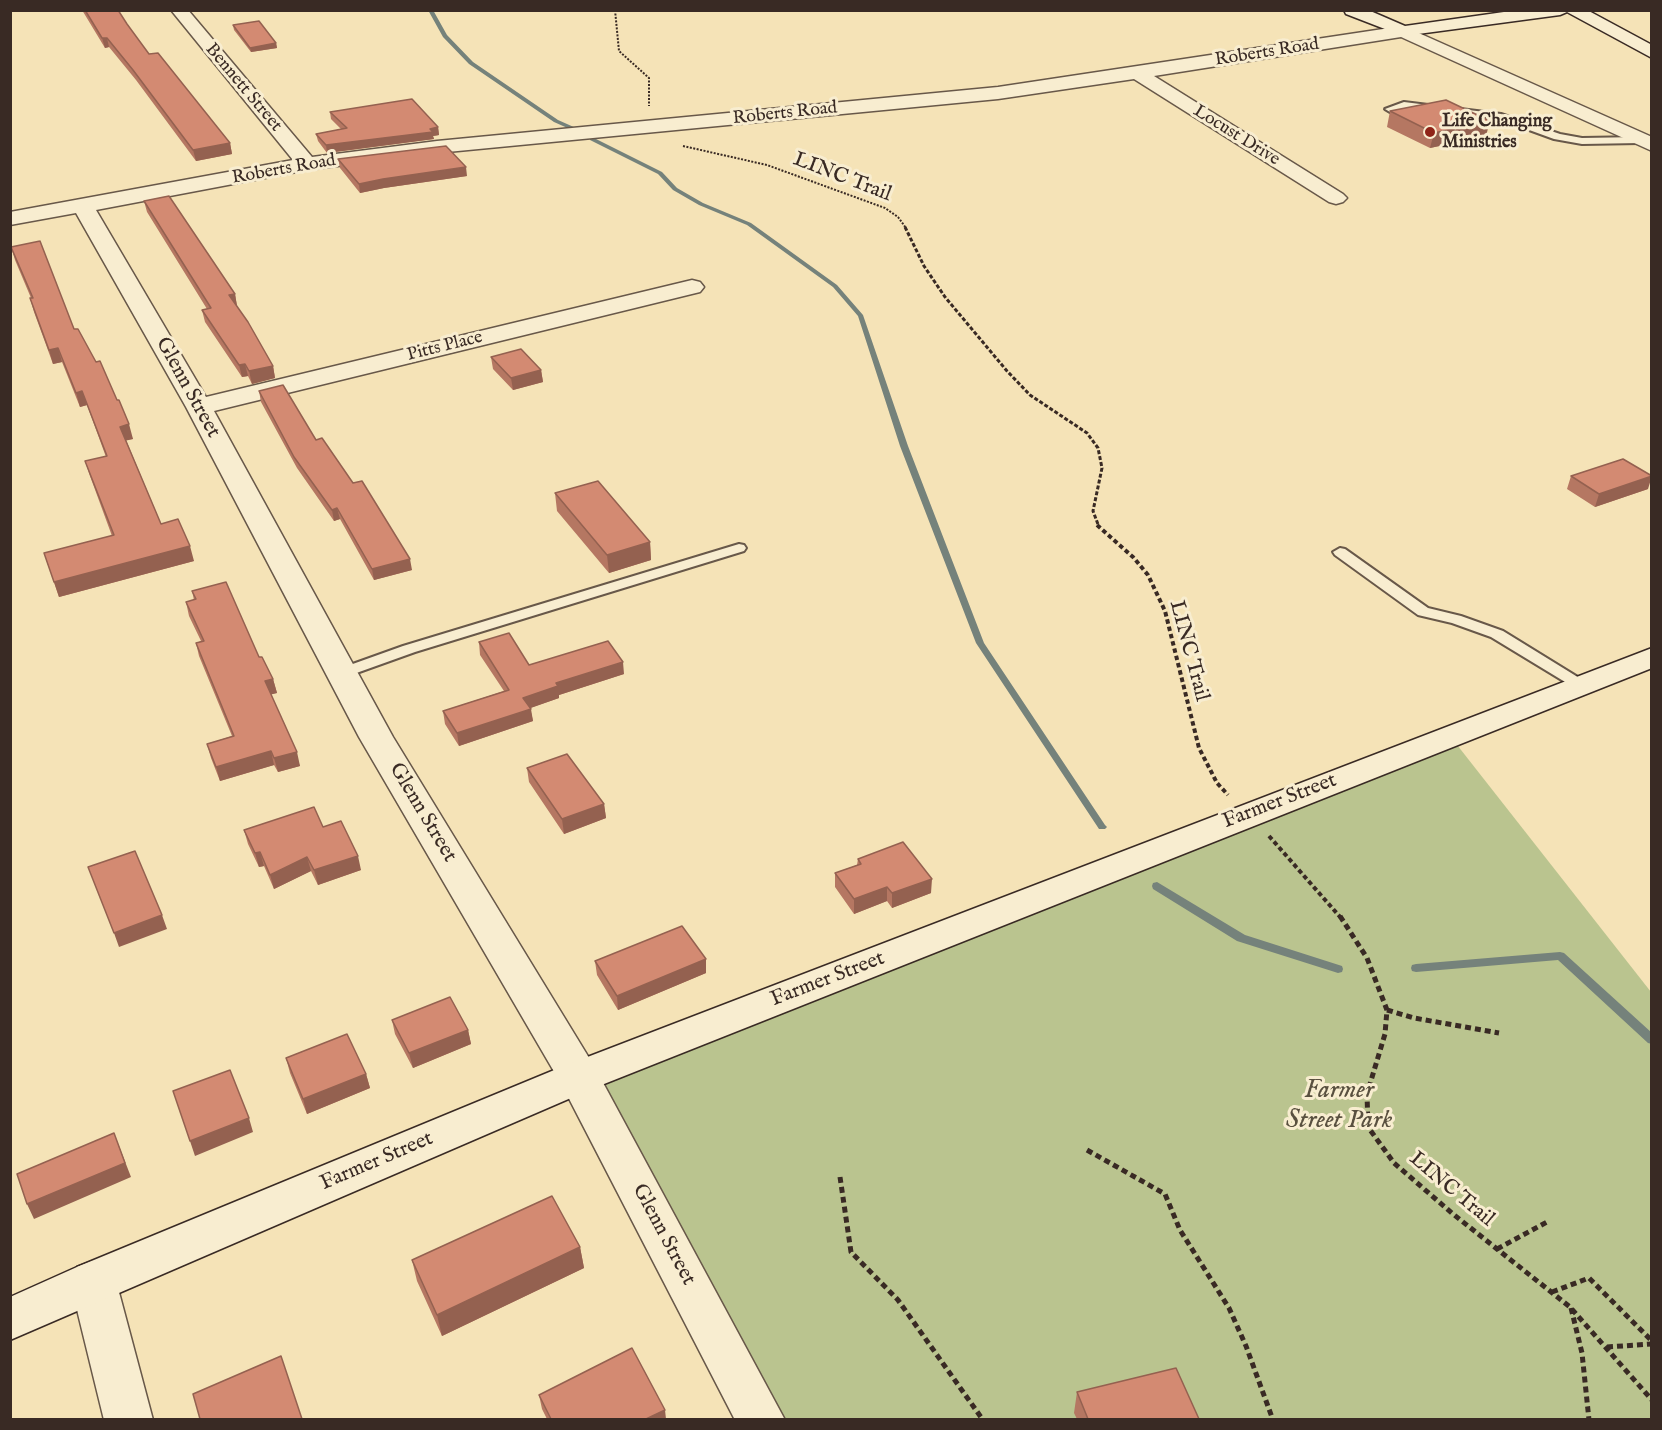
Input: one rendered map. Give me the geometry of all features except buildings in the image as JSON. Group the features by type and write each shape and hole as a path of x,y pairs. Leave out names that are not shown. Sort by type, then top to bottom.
{"street":[{"name":"Bennett Street","path":"179,10 307,164"},
{"path":"1352,10 1646,142"},
{"name":"Roberts Road","path":"10,219 307,164 437,147 998,93 1403,31 1560,10"},
{"path":"1574,10 1652,53"},
{"name":"Locust Drive","path":"1137,73 1336,198"},
{"name":"Glenn Street","path":"83,206 199,407 376,737 579,1077 761,1419"},
{"name":"Pitts Place","path":"199,407 692,287"},
{"name":"Farmer Street","path":"10,1319 93,1281 579,1077 1652,657"},
{"path":"93,1281 129,1419"}],"lane":[{"path":"1390,109 1404,105 1475,112 1531,126 1558,137 1582,141 1646,142"},
{"path":"342,673 420,646 739,548"},
{"path":"1340,552 1423,612 1456,619 1497,634 1581,684"}],"path":[{"path":"615,10 619,51 649,78 649,111 656,127"},
{"name":"LINC Trail","path":"656,127 674,143 767,165 885,208 898,217 906,228 924,266 945,297 1007,371 1029,395 1087,433 1098,448 1102,468 1093,511 1097,525 1133,557 1148,575 1165,611 1199,748 1217,783 1276,842 1340,916 1367,958 1388,1010 1385,1034 1367,1094 1368,1127 1394,1162 1452,1214 1570,1306 1652,1400"},
{"path":"1388,1010 1414,1018 1499,1033"},
{"path":"1087,1150 1165,1194 1179,1230 1229,1308 1246,1346 1273,1419"},
{"path":"840,1177 851,1252 898,1300 982,1419"},
{"path":"1497,1249 1547,1222"},
{"path":"1551,1292 1589,1278 1652,1342"},
{"path":"1570,1306 1582,1353 1589,1419"},
{"path":"1606,1347 1652,1342"}],"green space":[{"name":"Farmer Street Park","path":"1443,727 1651,992 1651,1419 764,1419 565,1084"}],"waterway":[{"path":"430,10 445,36 471,63 556,121 574,129"},
{"path":"592,139 660,173 675,189 701,204 749,224 835,286 861,316 904,446 980,643 1102,827"},
{"path":"1157,886 1241,938 1338,969"},
{"path":"1416,968 1560,956 1652,1040"}],"place":[{"name":"Life Changing Ministries","path":"1430,132"}]}
